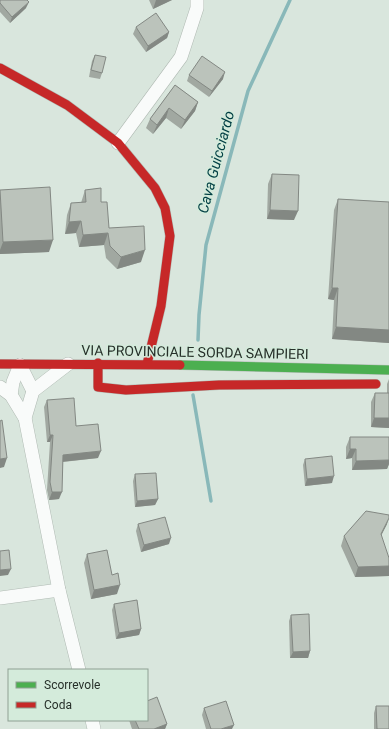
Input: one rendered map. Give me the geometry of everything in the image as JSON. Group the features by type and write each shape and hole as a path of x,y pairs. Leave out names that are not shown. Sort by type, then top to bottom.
{"street":[{"path":"118,143 181,57 197,8 197,0"},
{"path":"0,68 66,105 118,143 155,188 166,208 170,236 161,306 147,364"},
{"path":"98,363 98,387 126,390 219,385 376,384"},
{"name":"VIA PROVINCIALE SORDA SAMPIERI","path":"0,364 20,365 98,363 389,370"},
{"path":"69,364 33,391 26,418 59,590 79,669"},
{"path":"20,365 33,391"},
{"path":"9,397 20,365"},
{"path":"0,387 26,418"},
{"path":"0,598 59,590"}],"building":[{"path":"0,0 27,0 29,2 12,17 0,3"},
{"path":"156,13 169,32 148,46 136,27"},
{"path":"95,55 106,57 102,73 91,70"},
{"path":"202,56 225,72 212,91 189,75"},
{"path":"175,85 198,102 185,120 169,108 157,125 150,119"},
{"path":"272,174 299,175 298,211 270,210"},
{"path":"50,187 53,240 3,242 0,190"},
{"path":"101,188 101,202 107,202 109,228 144,226 145,250 121,257 110,246 108,233 83,235 81,221 69,222 71,203 86,202 85,190"},
{"path":"338,199 389,202 389,330 336,327 338,288 332,288"},
{"path":"375,393 389,393 389,418 374,418"},
{"path":"74,398 76,426 98,424 101,451 63,455 62,492 52,492 50,482 53,435 50,435 47,400"},
{"path":"2,420 7,458 0,459 0,421"},
{"path":"350,437 389,437 389,460 356,461 356,449 350,449"},
{"path":"332,456 334,476 307,479 305,459"},
{"path":"156,473 158,499 137,501 135,474"},
{"path":"366,511 389,515 381,534 389,558 389,566 358,567 344,536"},
{"path":"165,517 171,538 144,545 138,524"},
{"path":"9,550 11,569 0,570 0,551"},
{"path":"107,550 112,575 118,573 120,585 94,590 87,554"},
{"path":"137,600 141,629 119,633 114,604"},
{"path":"309,614 310,651 293,652 291,615"},
{"path":"157,697 167,724 154,729 139,729 135,721 148,721 148,701"},
{"path":"226,701 234,725 221,729 211,729 204,708"},
{"path":"376,706 389,706 389,729 377,729"}],"waterway":[{"name":"Cava Guicciardo","path":"198,340 206,245 248,91 290,0"},
{"name":"Cava Guicciardo","path":"193,395 211,501"}],"traffic: fast":[{"path":"180,365 389,370"}],"traffic: jam":[{"path":"0,68 67,105 118,143 155,188 165,208 170,236 161,306 147,364"},
{"path":"98,363 98,387 126,390 219,385 376,384"},
{"path":"0,364 180,365"}]}
